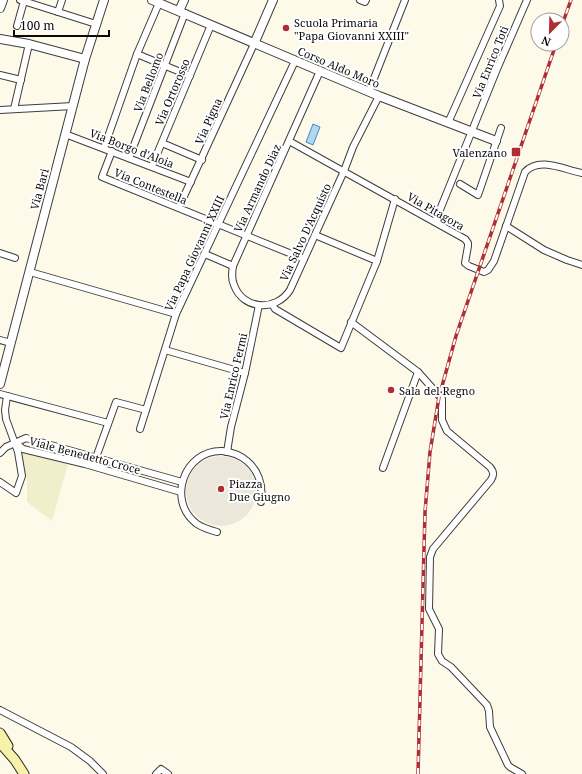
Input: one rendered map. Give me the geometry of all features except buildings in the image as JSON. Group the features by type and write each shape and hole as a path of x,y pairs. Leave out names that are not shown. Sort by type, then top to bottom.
{"main road":[{"path":"0,732 24,774"},
{"path":"0,743 15,760"}],"street":[{"path":"0,8 3,0"},
{"path":"58,12 62,0"},
{"name":"Via Bari","path":"0,384 85,59 104,0"},
{"path":"182,12 184,0"},
{"path":"254,44 273,0"},
{"path":"360,0 365,2 366,0"},
{"path":"369,91 404,0"},
{"path":"448,123 500,6 499,0"},
{"name":"Via Enrico Toti","path":"435,222 527,0"},
{"path":"17,26 27,1 96,24"},
{"path":"104,148 137,54 161,2"},
{"name":"Corso Aldo Moro","path":"161,2 254,44 379,96 496,141"},
{"name":"Via Bellomo","path":"129,158 166,66 182,12"},
{"name":"Via Ortorosso","path":"152,166 212,25"},
{"path":"0,39 29,44 85,59"},
{"path":"14,109 29,44"},
{"name":"Via Pigna","path":"179,207 202,160 254,44"},
{"path":"137,54 190,76"},
{"name":"Via Papa Giovanni XXIII","path":"140,429 176,314 295,60"},
{"name":"Via Armando Diaz","path":"259,305 244,299 239,294 234,285 233,266 320,71"},
{"path":"0,75 21,80"},
{"name":"Via Salvo D'Acquisto","path":"272,304 287,295 344,172 353,147 379,96"},
{"path":"0,110 73,106"},
{"path":"460,184 478,195 501,128"},
{"name":"Via Borgo d'Aloia","path":"65,134 191,182"},
{"name":"Via Pitagora","path":"289,141 395,199 466,241 468,246 465,263 484,272 491,267 506,226"},
{"path":"162,143 202,160"},
{"name":"Via Contestella","path":"112,151 102,177 246,235"},
{"path":"582,173 545,165 533,165 529,167 525,172 506,226 544,250 582,265"},
{"path":"259,305 272,304 275,309 341,348 377,261 395,199"},
{"path":"246,235 304,259"},
{"path":"315,235 377,261"},
{"path":"0,253 16,258"},
{"path":"205,254 233,266"},
{"path":"30,272 176,314"},
{"name":"Via Enrico Fermi","path":"227,452 231,427 245,373 259,305"},
{"path":"351,322 418,372 442,400 442,420 447,431 490,467 493,472 491,480 431,552 428,609 438,629 438,654 442,661 451,667 487,705 490,727 508,765 522,774"},
{"path":"0,340 11,343"},
{"path":"165,350 245,373"},
{"path":"383,468 418,372"},
{"path":"0,394 108,423"},
{"path":"0,482 16,493 22,476 18,452 6,419 5,410 7,396"},
{"path":"93,466 116,402 146,410"},
{"name":"Viale Benedetto Croce","path":"181,492 93,466 23,449 15,442 26,438 182,482"},
{"path":"0,453 6,447 15,442"},
{"path":"217,532 196,523 190,517 182,502 182,482 187,471 198,459 212,452 227,452 236,454 245,459 255,469 259,477 261,486 260,502"},
{"path":"0,710 71,747 90,761 103,774"},
{"path":"156,774 161,769 168,774"}],"shaded area":[{"path":"22,452 68,464 52,521 27,502 27,480 21,455"},
{"name":"Piazza Due Giugno","path":"214,456 228,456 241,462 250,471 254,477 256,491 254,505 246,516 235,524 228,526 214,526 207,524 196,516 188,505 186,498 186,484 188,477 196,466 207,458"}],"water":[{"path":"313,124 320,127 313,145 306,142"}],"railway":[{"path":"567,12 571,0"},
{"path":"418,774 425,512 430,452 439,397 456,336 553,52"}],"place":[{"name":"Scuola Primaria \"Papa Giovanni XXIII\"","path":"286,28"},
{"name":"Valenzano","path":"516,152"},
{"name":"Sala del Regno","path":"391,390"},
{"name":"Piazza Due Giugno","path":"221,489"}]}
